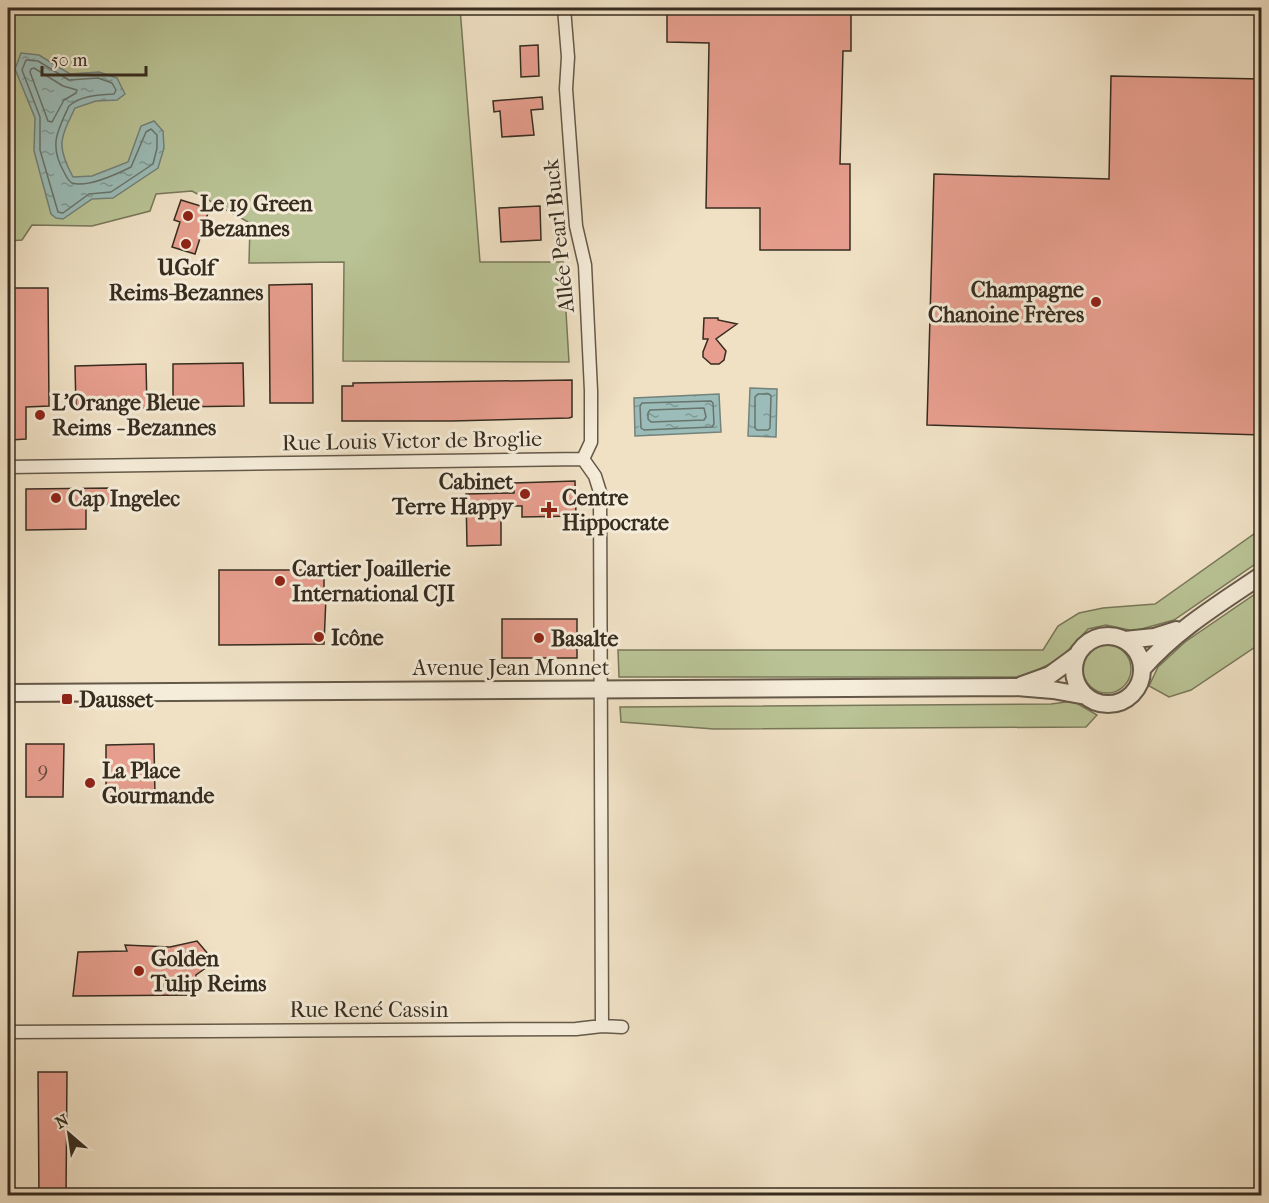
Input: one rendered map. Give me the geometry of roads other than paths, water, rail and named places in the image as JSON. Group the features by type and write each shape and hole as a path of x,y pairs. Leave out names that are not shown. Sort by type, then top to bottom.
{"street":[{"name":"Allée Pearl Buck","path":"564,8 568,57 566,100 576,226 585,265 590,380 591,442 583,459"},
{"name":"Rue Louis Victor de Broglie","path":"8,467 583,459"},
{"path":"583,459 595,476 600,492 602,1026"},
{"path":"1142,669 1183,628 1262,575"},
{"path":"1125,640 1154,637 1183,628"},
{"path":"1103,636 1114,636 1125,640 1140,658 1142,669 1140,681 1135,690 1127,698 1117,703 1106,704 1086,696 1079,688 1074,667 1083,646 1092,639 1103,636"},
{"name":"Avenue Jean Monnet","path":"1015,687 1050,675 1077,656"},
{"name":"Avenue Jean Monnet","path":"8,693 1015,687 1053,690 1086,696"},
{"name":"Rue René Cassin","path":"8,1032 622,1027"}],"water":[{"path":"21,53 39,55 70,74 99,72 117,78 125,94 117,100 96,101 75,108 62,142 64,158 73,177 92,176 128,162 141,126 154,121 163,131 164,148 158,168 113,198 92,199 63,219 51,214 34,151 35,118 15,69"},
{"path":"750,388 777,389 776,437 748,436"},
{"path":"719,394 721,432 635,436 634,398"}],"place":[{"name":"Le 19 Green Bezannes","path":"188,216"},
{"name":"UGolf Reims-Bezannes","path":"186,244"},
{"name":"Champagne Chanoine Frères","path":"1096,302"},
{"name":"L'Orange Bleue Reims - Bezannes","path":"40,415"},
{"name":"Cabinet Terre Happy","path":"525,494"},
{"name":"Cap Ingelec","path":"56,498"},
{"name":"Centre Hippocrate","path":"549,510"},
{"name":"Cartier Joaillerie International CJI","path":"280,581"},
{"name":"Icône","path":"319,637"},
{"name":"Basalte","path":"539,638"},
{"name":"Dausset","path":"67,699"},
{"name":"La Place Gourmande","path":"90,783"},
{"name":"Golden Tulip Reims","path":"139,971"}]}
